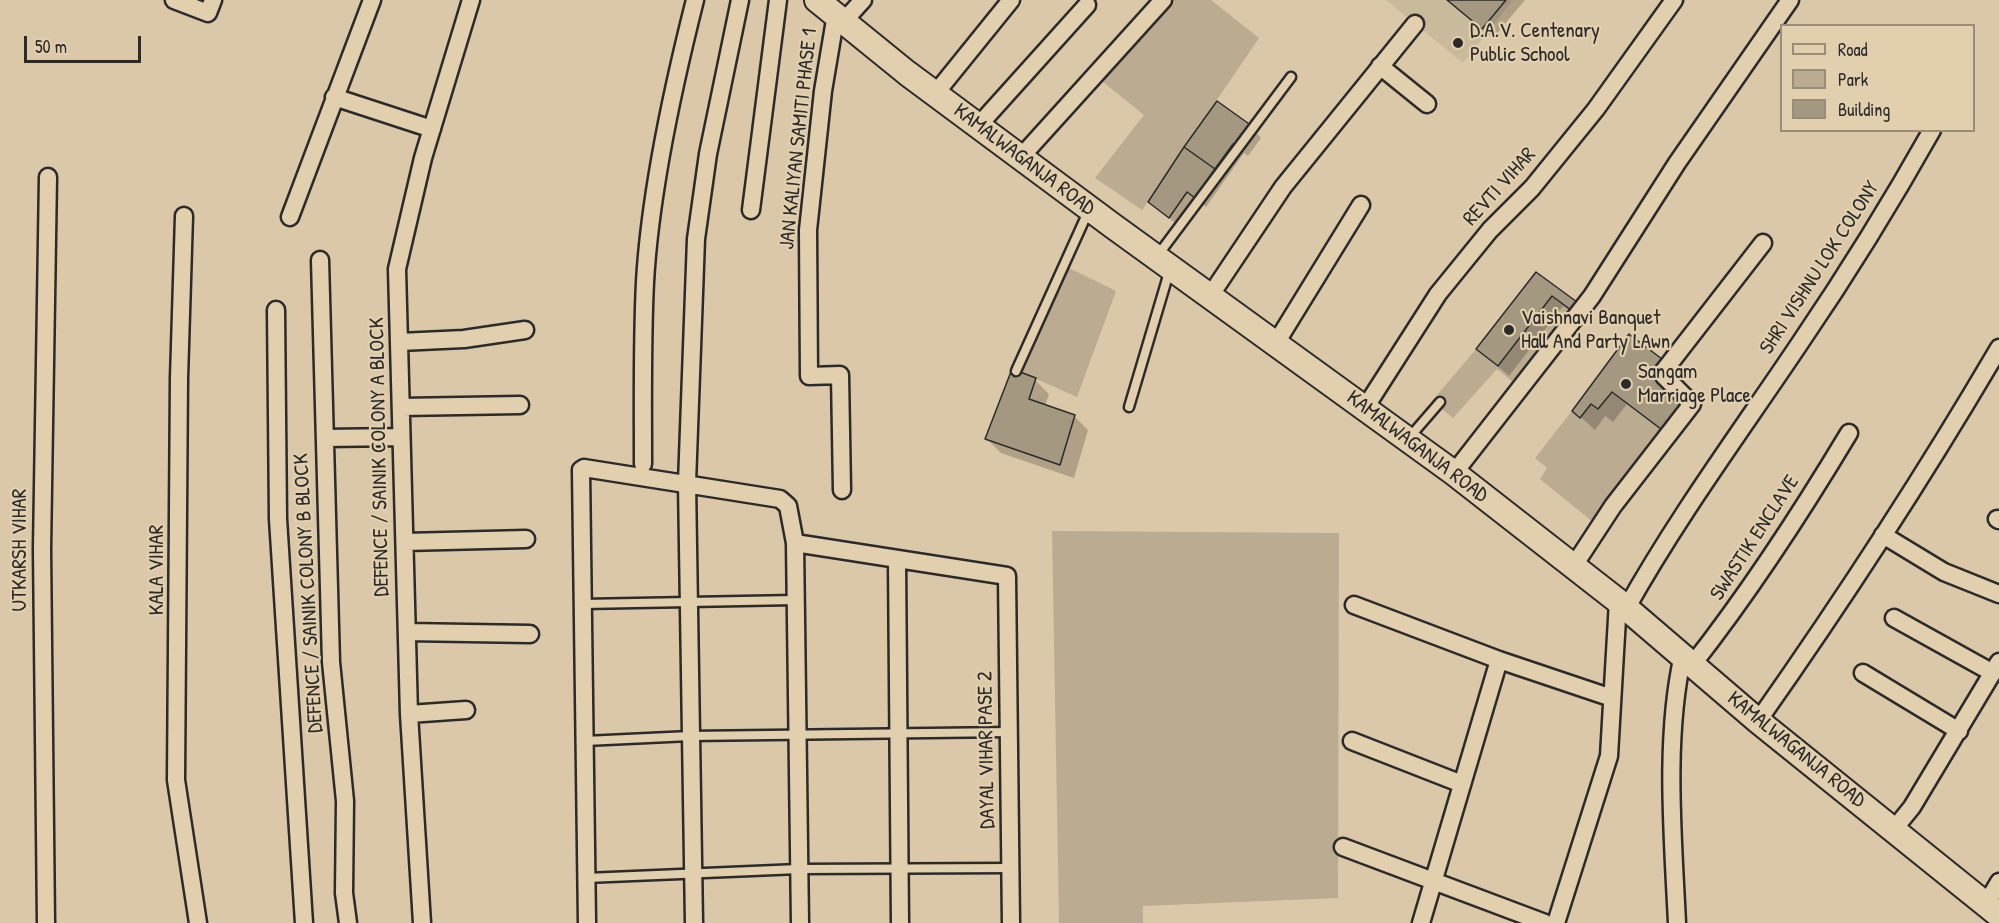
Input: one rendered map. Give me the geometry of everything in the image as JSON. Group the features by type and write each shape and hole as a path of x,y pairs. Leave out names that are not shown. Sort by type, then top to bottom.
{"main road":[{"name":"KAMALWAGANJA ROAD","path":"833,11 935,94 1163,263 1454,473 1622,605 1758,721 1895,828 1992,910"}],"street":[{"path":"174,0 208,14 213,0"},
{"path":"290,217 372,0"},
{"name":"DEFENCE / SAINIK COLONY A BLOCK","path":"422,923 406,632 397,269 432,129 471,0"},
{"path":"643,464 645,281 653,212 684,44 695,0"},
{"path":"694,923 687,603 687,483 696,239 708,154 740,0"},
{"path":"751,210 778,0"},
{"path":"833,11 863,0"},
{"path":"935,94 1011,0"},
{"path":"1022,157 1163,0"},
{"name":"REVTI VIHAR","path":"1365,408 1438,294 1490,230 1532,188 1589,118 1674,0"},
{"path":"1454,473 1592,296 1677,163 1790,0"},
{"path":"979,125 1087,5"},
{"name":"JAN KALIYAN SAMITI PHASE 1","path":"833,11 808,230 809,376 840,375 842,490"},
{"path":"1210,296 1283,187 1415,24"},
{"path":"1380,66 1427,104"},
{"path":"334,97 432,129"},
{"name":"SHRI VISHNU LOK COLONY","path":"1622,605 1802,341 1897,192 1931,132"},
{"name":"UTKARSH VIHAR","path":"46,923 42,549 48,177"},
{"path":"1276,343 1361,205"},
{"name":"KALA VIHAR","path":"184,216 179,378 176,780 198,923"},
{"path":"1573,567 1613,506 1692,405 1664,376 1663,372 1763,243"},
{"name":"DEFENCE / SAINIK COLONY B BLOCK","path":"321,260 331,662 345,801 344,893 348,923"},
{"path":"276,310 278,519 304,923"},
{"path":"400,342 464,339 525,330"},
{"path":"1758,721 1941,447 1999,348"},
{"path":"401,407 520,405"},
{"name":"SWASTIK ENCLAVE","path":"1688,660 1761,573 1849,433"},
{"path":"324,438 401,437"},
{"path":"587,923 582,469 687,483 780,499 788,506 795,543 800,923"},
{"path":"1883,535 1944,572 1999,594"},
{"path":"405,542 526,539"},
{"path":"795,543 897,561 900,923"},
{"name":"DAYAL VIHAR PASE 2","path":"897,561 1007,576 1011,923"},
{"path":"1354,605 1499,660 1612,698"},
{"path":"1556,923 1609,756 1612,698 1622,605"},
{"path":"1894,618 1996,668 1912,807 1895,828"},
{"path":"406,632 530,633"},
{"path":"1421,923 1499,660"},
{"path":"1677,923 1672,816 1675,688 1688,660"},
{"path":"1863,673 1959,731"},
{"path":"410,714 466,710"},
{"path":"1352,741 1462,784"},
{"path":"1343,847 1545,923"},
{"path":"1992,910 1999,882"}],"lane":[{"path":"1129,407 1163,263 1291,77"},
{"path":"1016,371 1089,208"},
{"path":"1408,439 1440,402"},
{"path":"583,604 795,600"},
{"path":"585,741 690,736 1009,732"},
{"path":"586,878 799,869 1012,868"}],"shaded area":[{"name":"D.A.V. Centenary Public School","path":"1386,0 1513,0 1463,63"}],"green space":[{"path":"1168,0 1211,0 1259,38 1142,210 1095,178 1144,115 1098,78"},
{"path":"1069,268 1116,291 1077,397 1021,372"},
{"path":"1552,296 1571,310 1514,383 1497,369 1453,418 1432,401 1476,349 1499,366"},
{"path":"1612,392 1661,429 1593,522 1540,479 1547,468 1535,458 1572,411 1591,404 1598,409"},
{"path":"1052,531 1339,533 1338,898 1143,906 1143,923 1059,923"}],"building":[{"path":"1447,0 1506,0 1482,29"},
{"path":"1217,101 1252,126 1237,147 1233,144 1215,169 1184,147"},
{"path":"1184,147 1215,169 1195,198 1187,192 1169,218 1148,202"},
{"name":"Vaishnavi Banquet Hall And Party LAwn","path":"1536,272 1577,302 1571,310 1552,296 1498,366 1476,349"},
{"name":"Sangam Marriage Place","path":"1629,334 1662,359 1650,376 1683,401 1661,429 1612,392 1598,409 1591,404 1580,418 1572,411"},
{"path":"1012,369 1036,378 1029,399 1075,415 1060,465 985,439"}],"place":[{"name":"D.A.V. Centenary Public School","path":"1458,43"},
{"name":"Vaishnavi Banquet Hall And Party LAwn","path":"1509,330"},
{"name":"Sangam Marriage Place","path":"1626,384"}]}
